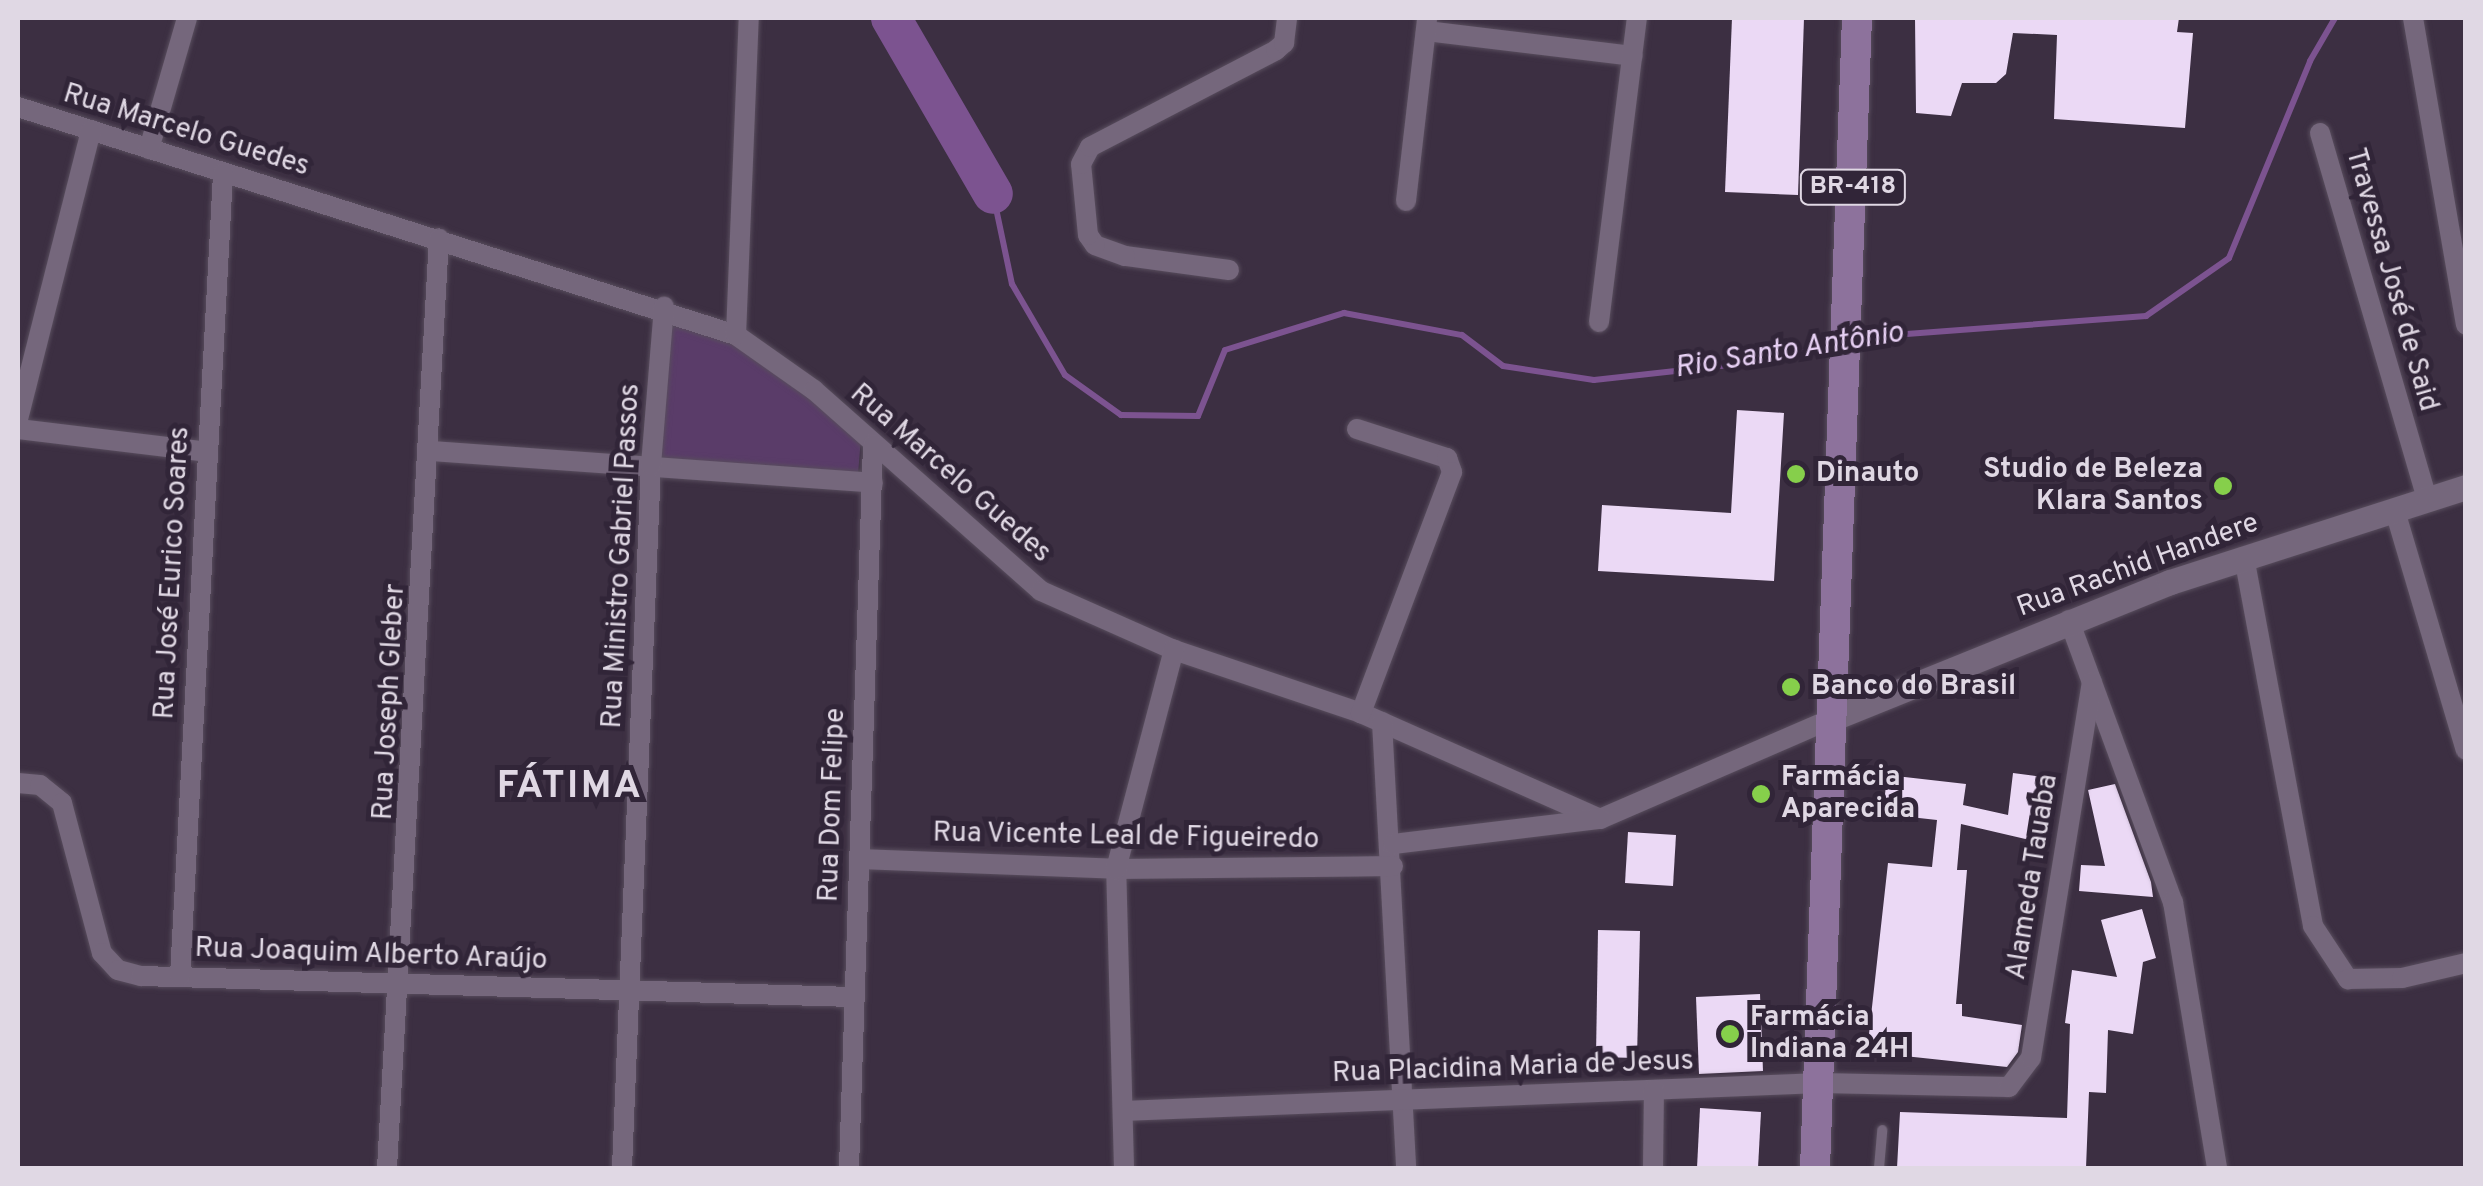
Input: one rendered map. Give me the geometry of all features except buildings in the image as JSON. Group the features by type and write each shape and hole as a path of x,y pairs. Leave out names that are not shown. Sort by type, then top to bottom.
{"main road":[{"name":"BR-418","path":"1836,716 1858,18"},
{"name":"BR-418","path":"1858,66 1870,18"},
{"path":"1816,1168 1836,716"}],"street":[{"path":"149,149 187,18"},
{"path":"736,335 749,18"},
{"path":"1229,270 1125,256 1096,246 1088,235 1081,164 1090,146 1276,50 1284,42 1287,18"},
{"path":"1599,322 1637,18"},
{"path":"2412,18 2466,324"},
{"path":"1406,201 1427,24 1632,56"},
{"name":"Rua Marcelo Guedes","path":"18,107 664,307 736,335 792,372 1042,591 1174,650 1361,713 1600,819"},
{"path":"18,418 92,130"},
{"name":"Travessa José de Said","path":"2320,133 2427,500"},
{"name":"Rua José Eurico Soares","path":"180,976 222,173"},
{"name":"Rua Joseph Gleber","path":"387,1168 402,983 439,238"},
{"name":"Rua Ministro Gabriel Passos","path":"622,1168 651,465 664,307"},
{"path":"18,429 207,452"},
{"path":"1358,430 1447,458 1452,472 1361,713"},
{"name":"Rua Dom Felipe","path":"849,1168 873,444"},
{"path":"431,452 873,483"},
{"name":"Rua Rachid Handere","path":"1836,716 2069,620 2244,557 2466,486"},
{"path":"2395,510 2466,750"},
{"path":"2244,557 2298,877 2312,926 2348,978 2402,978 2466,964"},
{"path":"2069,620 2173,902 2217,1168"},
{"path":"1124,1168 1116,869 1174,650"},
{"name":"Alameda Tauaba","path":"2021,1078 2036,1033 2092,682"},
{"path":"1393,844 1600,819 1836,716"},
{"path":"1382,722 1393,844 1406,1168"},
{"name":"Rua Joaquim Alberto Araújo","path":"18,782 40,785 62,803 102,953 118,970 180,976 852,997"},
{"name":"Rua Vicente Leal de Figueiredo","path":"859,859 1116,869 1392,866"},
{"name":"Rua Placidina Maria de Jesus","path":"1123,1112 1820,1084 1992,1088 2021,1078"},
{"path":"1653,1168 1654,1090"}],"lane":[{"path":"1879,1168 1882,1130"}],"shaded area":[{"path":"666,318 738,341 861,438 858,474 655,459"}],"waterway":[{"name":"Rio Santo Antônio","path":"891,18 993,194"},
{"name":"Rio Santo Antônio","path":"1853,338 2146,316 2229,258 2310,61 2335,18"},
{"name":"Rio Santo Antônio","path":"993,194 1012,284 1065,375 1121,415 1198,416 1225,350 1344,313 1462,335 1503,366 1594,380 1775,360 1836,343"}],"place":[{"name":"Dinauto","path":"1796,474"},
{"name":"Studio de Beleza Klara Santos","path":"2223,486"},
{"name":"Banco do Brasil","path":"1791,687"},
{"name":"Farmácia Aparecida","path":"1761,794"},
{"name":"Farmácia Indiana 24H","path":"1730,1034"}],"district":[{"name":"FÁTIMA","path":"570,788"}]}
